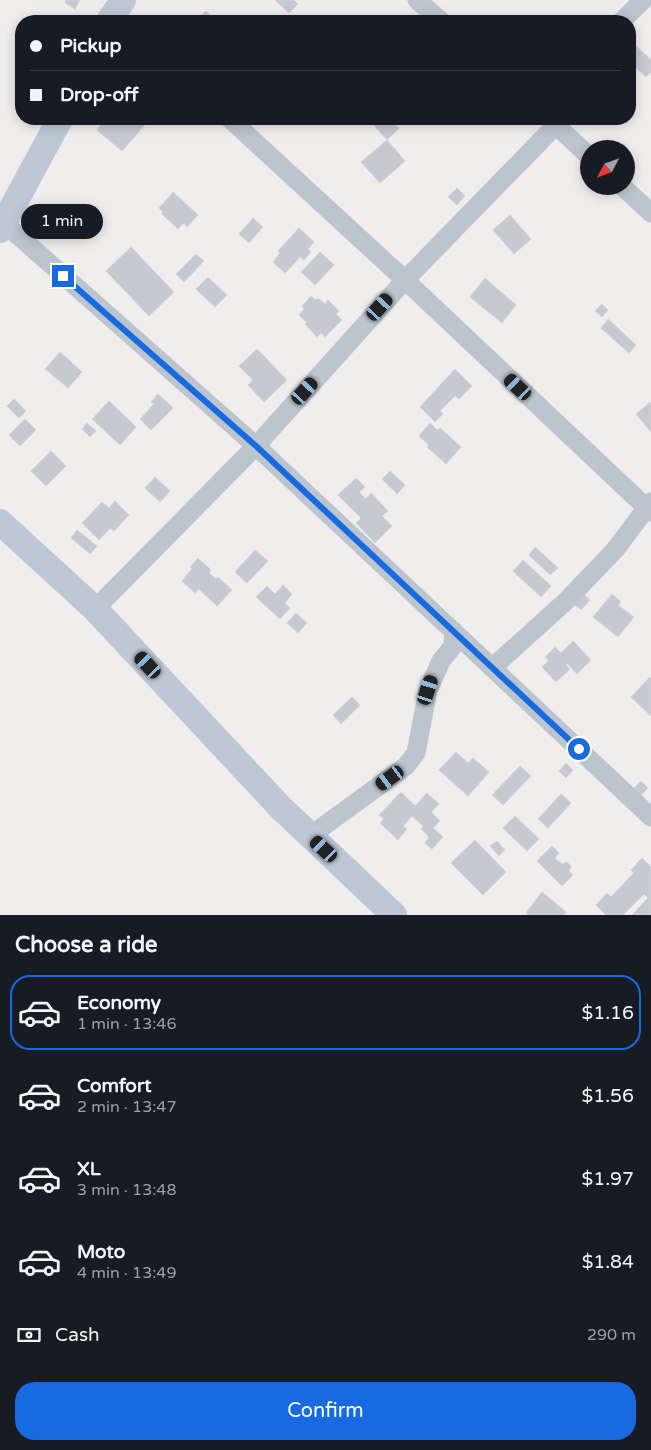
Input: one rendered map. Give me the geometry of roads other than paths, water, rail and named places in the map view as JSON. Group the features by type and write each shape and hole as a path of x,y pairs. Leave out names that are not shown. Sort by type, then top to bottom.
{"street":[{"path":"417,0 434,15"},
{"path":"628,15 643,0"},
{"path":"57,125 2,227 256,446 651,817"},
{"path":"237,125 649,507 615,550 565,602 493,667"},
{"path":"95,609 256,446 405,280 549,125"},
{"path":"555,125 580,148"},
{"path":"632,195 651,213"},
{"path":"0,522 95,609 280,807 394,915"},
{"path":"310,836 406,766 416,753 428,690 441,661 452,646 454,632"}]}
